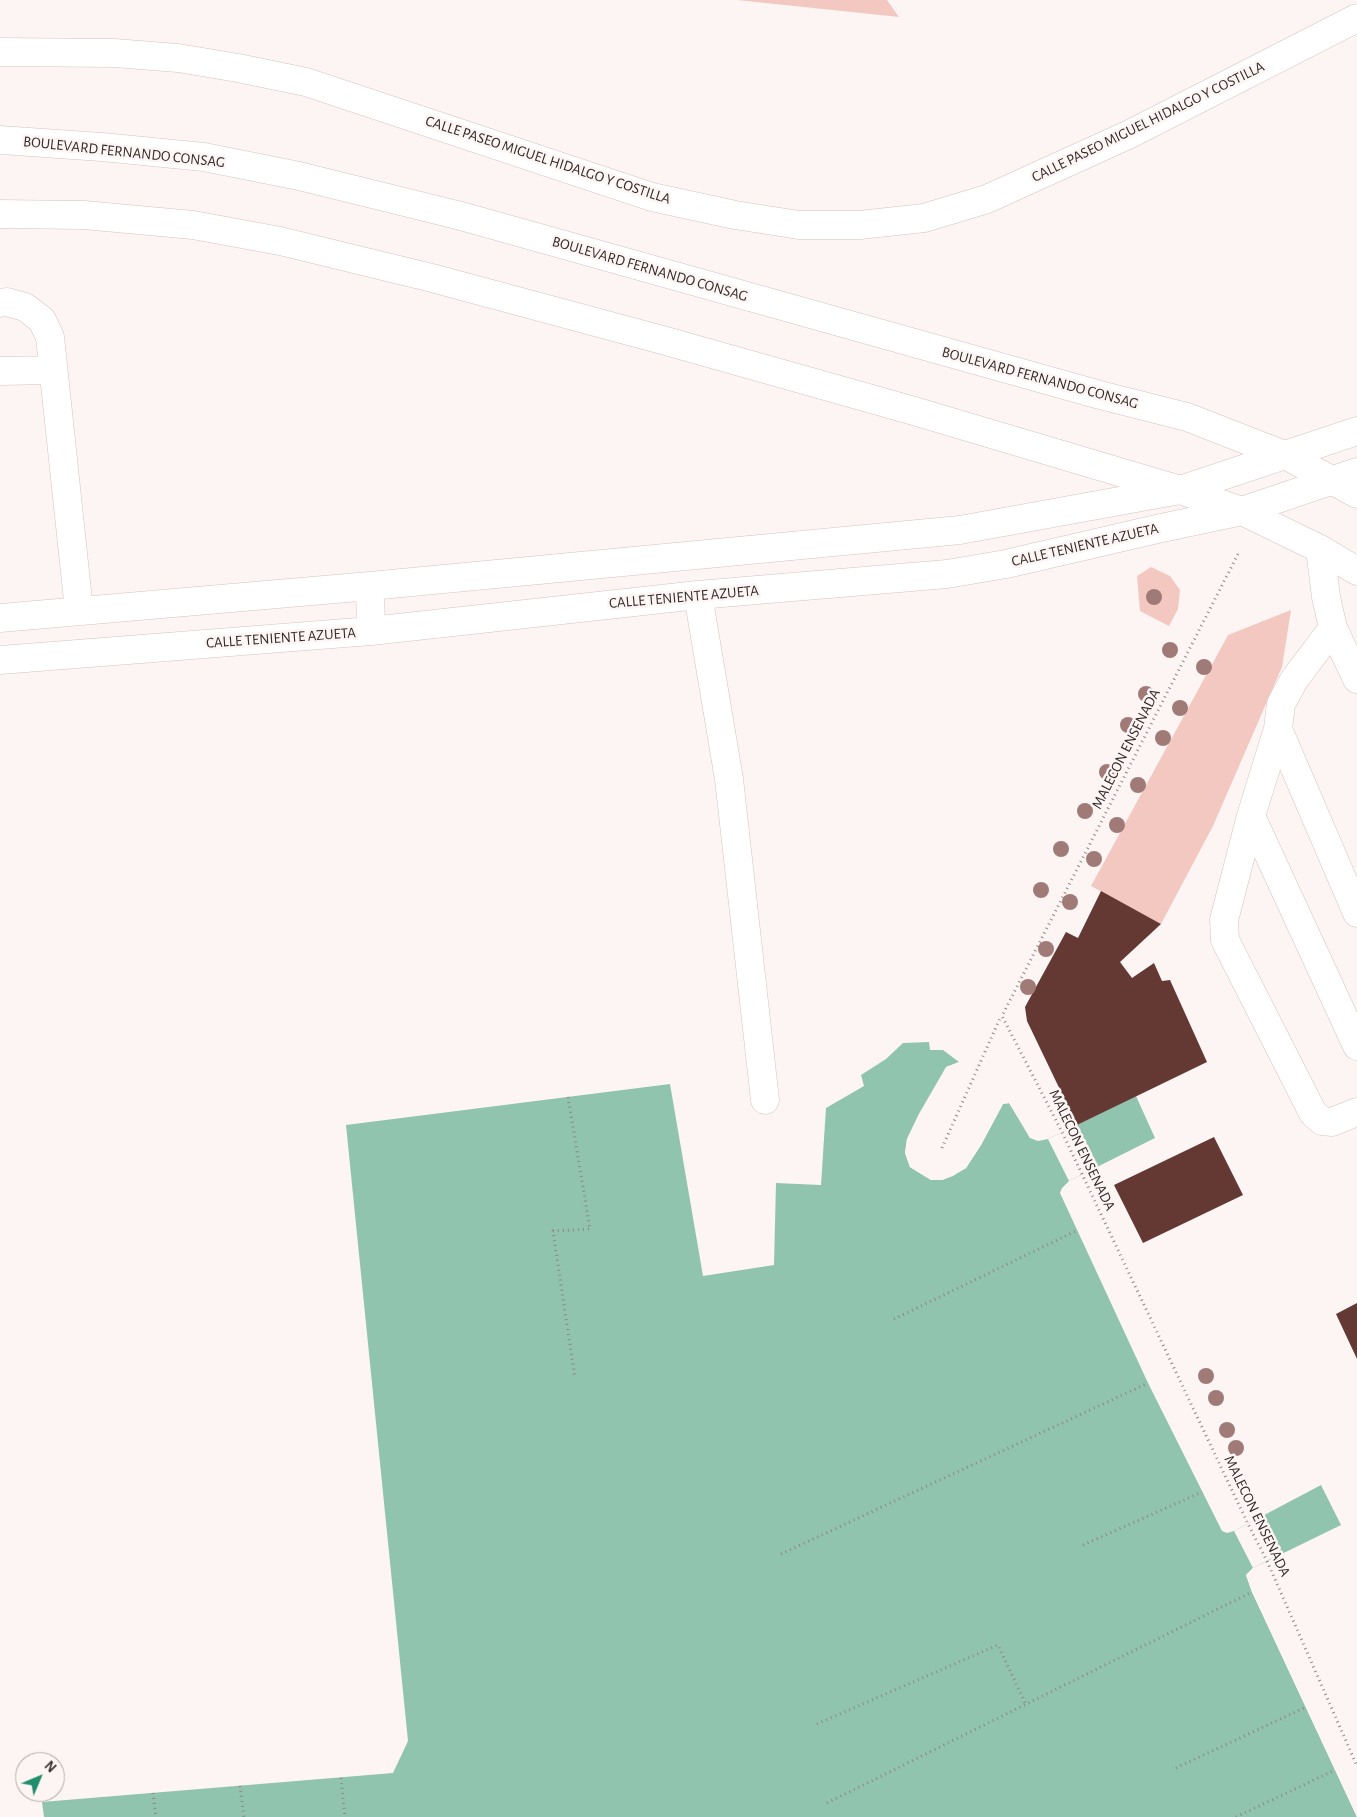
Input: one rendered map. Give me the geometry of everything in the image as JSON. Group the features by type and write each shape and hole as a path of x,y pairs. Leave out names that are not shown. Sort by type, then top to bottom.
{"main road":[{"name":"CALLE PASEO MIGUEL HIDALGO Y COSTILLA","path":"0,52 114,53 178,58 238,68 315,85 652,197 735,215 799,225 860,225 924,218 987,199 1130,134 1357,18"},
{"name":"BOULEVARD FERNANDO CONSAG","path":"0,140 102,147 204,158 309,178 461,216 1100,396 1187,417 1287,456 1345,476 1357,494"},
{"path":"0,214 84,215 193,224 280,241 432,278 676,344 923,414 1180,490 1242,511 1320,548 1357,571"},
{"path":"0,302 25,307 42,320 50,337 79,610"},
{"path":"0,371 53,370"},
{"path":"0,618 370,586 960,530 1180,490 1287,456 1357,431"},
{"name":"CALLE TENIENTE AZUETA","path":"0,660 371,630 698,595 947,574 1006,564 1242,511 1345,476"},
{"path":"1320,548 1326,597 1334,628 1357,679"},
{"path":"370,586 371,630"},
{"path":"698,595 729,779 765,1100"},
{"path":"1334,628 1294,680 1281,704 1278,729 1251,816 1224,920 1225,940 1313,1114 1322,1121 1332,1122 1357,1112"},
{"path":"1278,729 1357,913"},
{"path":"1251,816 1357,1046"}],"path":[{"name":"MALECON ENSENADA","path":"1238,554 1002,1016 1062,1132 1267,1561 1357,1766"},
{"path":"942,1148 1002,1016"},
{"path":"568,1097 590,1230 553,1231 575,1378"},
{"path":"894,1319 1078,1230"},
{"path":"781,1554 1148,1383"},
{"path":"1083,1546 1202,1492"},
{"path":"827,1803 1252,1592"},
{"path":"817,1724 998,1645 1026,1705"},
{"path":"1176,1768 1306,1707"},
{"path":"1236,1817 1335,1770"},
{"path":"341,1778 345,1817"},
{"path":"240,1786 244,1817"},
{"path":"153,1793 156,1817"}],"shaded area":[{"path":"737,0 887,0 899,17"},
{"path":"1151,567 1170,576 1180,590 1178,609 1169,626 1140,611 1137,576"},
{"path":"1291,610 1282,667 1213,826 1161,924 1091,886 1228,635"},
{"path":"929,1042 930,1050 943,1050 959,1062 946,1067 907,1139 905,1153 910,1167 931,1180 942,1180 966,1168 1003,1104 1009,1103 1030,1138 1048,1139 1136,1096 1155,1138 1069,1181 1060,1193 1148,1383 1222,1531 1227,1533 1234,1531 1321,1485 1341,1525 1253,1568 1246,1575 1252,1592 1357,1817 44,1817 42,1802 65,1802 65,1800 393,1773 408,1741 346,1125 670,1084 703,1276 774,1265 776,1183 821,1185 826,1108 864,1086 861,1075 886,1059 903,1043"}],"pier":[{"path":"959,1062 948,1069 921,1115 909,1140 907,1153 912,1165 931,1177 941,1177 964,1166 1001,1103 1009,1101 1018,1111 1032,1136 1038,1138 1047,1137 1048,1139 1038,1141 1030,1138 1009,1103 1003,1104 966,1168 942,1180 931,1180 910,1167 905,1153 907,1139 919,1114 947,1067"},
{"path":"1077,1125 1098,1166 1069,1181 1048,1139"},
{"path":"1259,1518 1278,1555 1253,1568 1234,1531"},
{"path":"1253,1568 1254,1571 1249,1576 1254,1591 1357,1811 1357,1817 1252,1592 1246,1575"}],"building":[{"path":"1101,891 1161,924 1120,962 1132,978 1154,963 1162,981 1170,980 1207,1062 1077,1125 1027,1021 1025,1007 1066,932 1078,938"},
{"path":"1214,1137 1243,1195 1143,1243 1114,1185"},
{"path":"1357,1303 1357,1359 1336,1314"}]}
